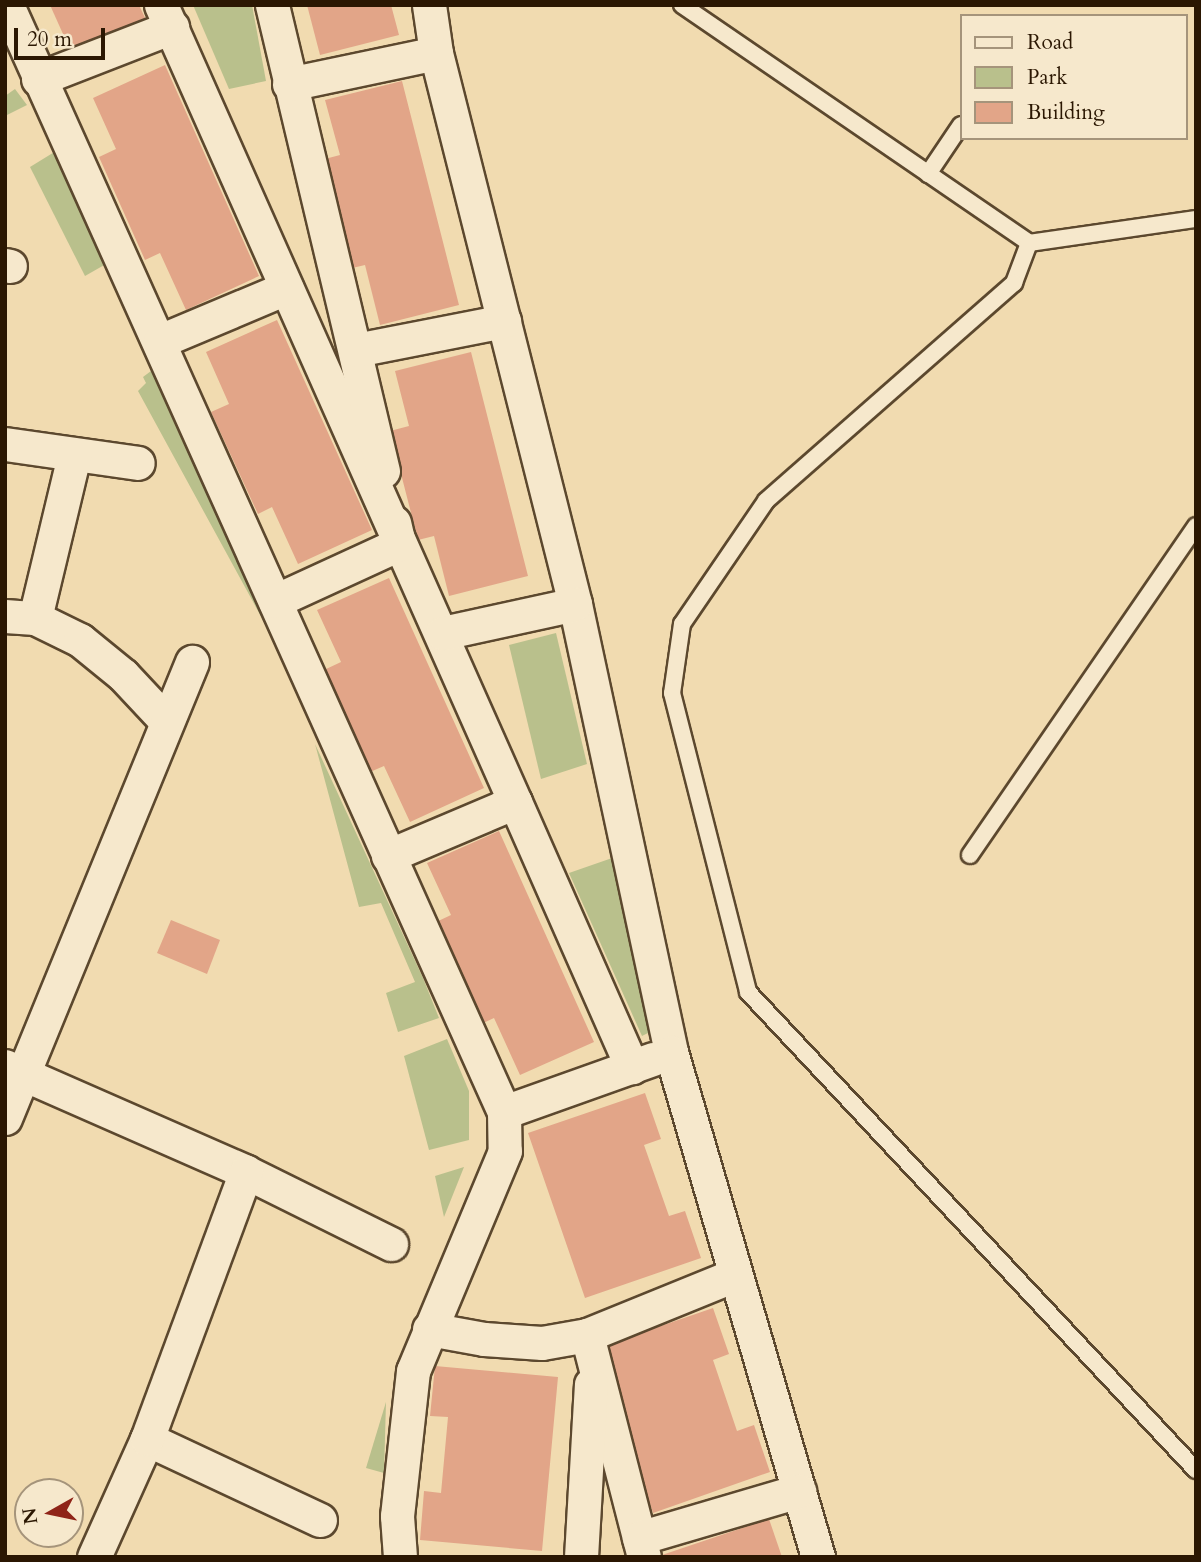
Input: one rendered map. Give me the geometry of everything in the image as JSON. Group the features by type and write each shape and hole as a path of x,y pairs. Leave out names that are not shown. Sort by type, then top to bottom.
{"street":[{"path":"7,5 504,1112 505,1151 413,1371 397,1516 400,1557"},
{"path":"272,5 289,84 356,350 399,544"},
{"path":"429,5 436,52 575,604 671,1052 818,1557"},
{"path":"38,79 166,16 399,544 442,633 632,1068"},
{"path":"289,84 436,52"},
{"path":"160,341 286,288"},
{"path":"356,350 504,321"},
{"path":"5,444 138,463"},
{"path":"74,455 20,617 80,640 123,675 167,722"},
{"path":"275,601 399,544"},
{"path":"442,633 575,604"},
{"path":"5,1118 14,1070 192,662"},
{"path":"388,856 515,802"},
{"path":"504,1112 671,1052"},
{"path":"14,1070 246,1172 391,1244"},
{"path":"94,1557 147,1439 246,1172"},
{"path":"429,1329 484,1339 590,1343 735,1275"},
{"path":"590,1343 641,1547 799,1491"},
{"path":"581,1557 590,1343"},
{"path":"147,1439 320,1520"}],"lane":[{"path":"682,5 1029,243 1196,219"},
{"path":"928,174 960,126"},
{"path":"1029,243 1014,283 766,501 682,624 672,692 748,992 1196,1470"},
{"path":"970,855 1196,526"}],"green space":[{"path":"193,5 252,5 266,81 229,89"},
{"path":"15,89 27,105 5,116 5,96"},
{"path":"56,151 106,264 85,276 30,167"},
{"path":"151,371 264,622 138,391 146,383 143,377"},
{"path":"556,633 587,764 541,779 509,645"},
{"path":"315,744 439,1018 398,1032 386,993 415,982 381,903 359,907"},
{"path":"615,857 654,1030 642,1036 569,873"},
{"path":"447,1039 469,1091 469,1140 429,1150 404,1056"},
{"path":"464,1167 444,1217 435,1176"},
{"path":"386,1402 384,1473 366,1468"}],"building":[{"path":"50,5 139,5 146,20 72,54"},
{"path":"307,5 391,5 399,35 320,55"},
{"path":"165,65 259,276 186,310 160,253 145,260 99,157 116,149 93,98"},
{"path":"402,81 459,305 380,325 365,265 348,269 321,160 340,155 325,100"},
{"path":"277,320 372,530 298,564 272,507 258,514 211,412 229,404 206,352"},
{"path":"471,352 528,576 449,596 434,536 418,540 390,431 409,426 395,371"},
{"path":"389,578 484,788 410,822 384,766 370,772 324,670 341,662 317,610"},
{"path":"499,831 594,1042 520,1075 494,1018 479,1025 434,923 451,915 427,863"},
{"path":"171,920 220,940 207,974 157,953"},
{"path":"645,1093 661,1139 644,1145 669,1216 685,1211 701,1258 585,1298 528,1133"},
{"path":"713,1308 729,1354 713,1360 737,1431 754,1425 770,1472 653,1513 597,1348"},
{"path":"435,1366 558,1377 542,1551 420,1540 424,1491 441,1493 448,1417 430,1416"},
{"path":"769,1519 782,1557 659,1557 659,1556"}]}
